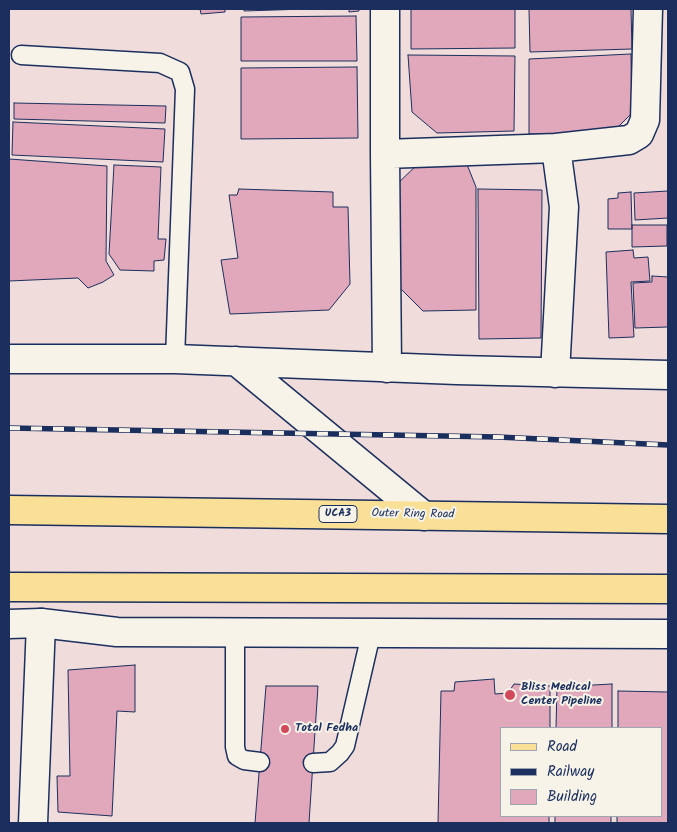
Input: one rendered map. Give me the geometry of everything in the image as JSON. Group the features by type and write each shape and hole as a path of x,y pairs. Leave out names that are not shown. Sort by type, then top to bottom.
{"main road":[{"name":"Outer Ring Road","path":"9,510 668,519"},
{"path":"9,587 668,589"}],"street":[{"path":"385,9 387,368"},
{"path":"385,154 556,148 629,140 639,134 645,120 648,9"},
{"path":"555,374 564,208 556,148"},
{"path":"9,359 175,359 555,374 668,375"},
{"path":"236,361 424,516"},
{"path":"33,823 41,623"},
{"path":"9,624 41,623 117,632 668,634"}],"lane":[{"path":"21,54 160,63 180,72 185,89 175,359"},
{"path":"235,632 235,747 237,756 244,760 260,762"},
{"path":"313,763 330,762 345,746 371,634"}],"building":[{"path":"200,9 225,9 225,12 201,14"},
{"path":"244,9 305,9 244,11"},
{"path":"349,9 359,9 359,11 349,12"},
{"path":"411,9 515,9 515,48 411,49"},
{"path":"529,9 631,9 632,49 530,52"},
{"path":"356,16 357,61 241,61 241,17"},
{"path":"631,54 632,113 611,134 529,134 529,59"},
{"path":"408,55 515,56 514,131 437,133 412,112"},
{"path":"357,67 358,138 241,139 241,68"},
{"path":"14,103 166,106 165,123 14,119"},
{"path":"13,122 165,129 163,162 12,155"},
{"path":"9,159 107,166 106,261 114,275 88,288 78,278 9,281"},
{"path":"422,160 466,162 476,187 476,310 423,311 392,280 393,188"},
{"path":"114,165 161,167 158,239 166,239 164,260 154,261 154,271 120,270 109,254"},
{"path":"239,189 333,192 333,207 348,207 350,284 329,310 230,314 221,260 238,258 229,195 237,195"},
{"path":"478,189 542,190 541,338 479,339"},
{"path":"668,191 668,218 635,220 634,193"},
{"path":"631,192 632,229 608,229 608,199 618,198 618,193"},
{"path":"632,225 667,225 667,246 632,247"},
{"path":"633,250 634,258 648,257 650,281 631,282 634,337 609,338 606,252"},
{"path":"652,276 668,277 668,327 635,328 633,283 652,282"},
{"path":"135,665 135,712 117,711 112,816 58,812 57,776 70,776 68,670"},
{"path":"494,679 495,694 508,693 514,684 550,686 550,727 500,727 500,817 549,817 549,823 438,823 441,691 454,691 455,682"},
{"path":"612,684 612,727 556,727 557,687"},
{"path":"266,686 318,686 309,823 255,823"},
{"path":"618,691 668,692 668,823 617,823 617,817 662,817 662,727 618,727"},
{"path":"555,817 611,817 611,823 555,823"}],"railway":[{"path":"9,428 498,437 668,445"}],"place":[{"name":"Bliss Medical Center Pipeline","path":"510,695"},
{"name":"Total Fedha","path":"285,729"}]}
